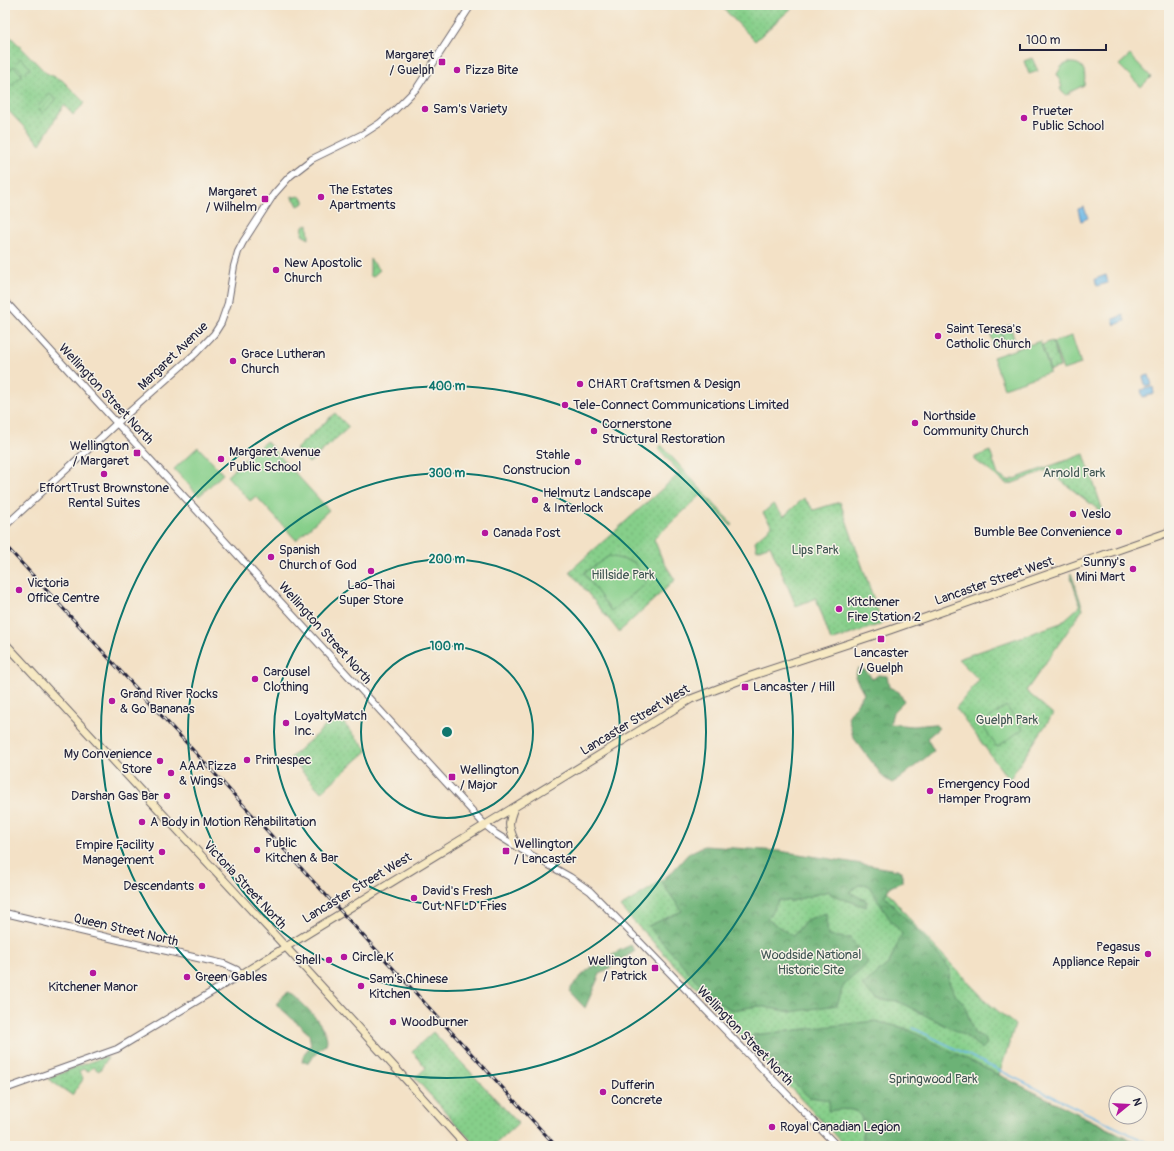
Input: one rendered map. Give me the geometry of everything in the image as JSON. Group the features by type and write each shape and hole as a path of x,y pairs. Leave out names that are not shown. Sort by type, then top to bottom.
{"main road":[{"name":"Lancaster Street West","path":"240,974 673,710 699,696 751,676 890,630 1169,532"},
{"name":"Victoria Street North","path":"5,643 286,946 466,1146"},
{"path":"515,807 509,820 509,826 517,847"}],"street":[{"name":"Margaret Avenue","path":"5,526 191,357 214,334 221,323 228,303 234,266 238,252 274,194 290,176 312,159 363,134 380,123 402,104 417,88 471,5"},
{"name":"Wellington Street North","path":"5,301 485,825 496,834 590,891 837,1146"},
{"name":"Queen Street North","path":"5,913 123,942 224,964 237,970 240,974"},
{"path":"5,1089 116,1049 240,974"}],"green space":[{"path":"720,5 795,5 755,41"},
{"path":"5,31 46,73 62,80 85,103 73,115 64,105 40,144 5,107"},
{"path":"1130,55 1151,77 1141,87 1119,65"},
{"path":"21,58 30,68 24,73 15,64"},
{"path":"1032,58 1038,71 1029,74 1024,61"},
{"path":"1068,63 1074,63 1081,66 1084,72 1085,80 1084,85 1066,95 1060,88 1062,87 1057,74 1062,66"},
{"path":"14,66 22,75 5,91 5,74"},
{"path":"50,94 56,100 43,113 37,107"},
{"path":"292,196 299,196 304,200 304,203 298,206"},
{"path":"308,224 309,239 302,235 303,226"},
{"path":"370,259 380,270 372,277 370,275"},
{"path":"1010,325 1015,342 1006,345 1000,329"},
{"path":"999,329 1005,345 995,348 990,332"},
{"path":"1072,336 1081,364 1063,370 1053,342"},
{"path":"1040,341 1050,372 1004,388 993,357"},
{"path":"1052,341 1060,367 1050,370 1042,345"},
{"path":"335,413 349,427 309,463 296,449"},
{"path":"266,441 329,510 296,540 256,496 250,501 227,476"},
{"name":"Hillside Park","path":"661,445 733,525 731,526 701,495 660,533 654,539 662,559 675,580 619,632 570,571 680,473 658,448"},
{"path":"198,447 223,474 199,496 174,469"},
{"name":"Arnold Park","path":"990,451 998,475 1008,481 1084,454 1104,514 1047,470 1008,485 975,460 975,457"},
{"name":"Lips Park","path":"804,498 814,510 840,502 882,623 881,624 831,641 816,598 796,606 770,545 757,550 755,541 772,526 763,513 773,504 784,516"},
{"path":"609,556 634,562 646,584 611,611 584,573"},
{"name":"Guelph Park","path":"1071,573 1083,609 1026,691 1053,714 1009,780 956,708 979,680 958,659 1061,623 1080,606 1070,574"},
{"path":"858,668 865,670 873,679 878,675 887,676 889,687 899,692 904,701 893,712 890,724 913,726 935,724 939,728 927,738 934,751 892,783 884,778 853,737 848,717 864,693 855,677"},
{"path":"1006,706 1023,729 997,747 981,724"},
{"path":"337,716 368,750 321,792 290,758"},
{"name":"Woodside National Historic Site","path":"704,846 779,851 902,871 902,882 890,887 884,896 915,928 950,969 949,982 956,996 964,1003 974,1033 985,1038 987,1044 982,1049 966,1036 899,1002 877,1000 862,986 889,963 902,934 889,918 868,885 859,885 849,892 867,901 866,907 832,895 829,891 792,901 779,900 767,919 793,936 806,920 826,913 828,936 850,938 868,962 863,969 843,987 837,1005 791,1012 759,1006 732,1010 712,998 648,926 682,911 662,883 689,853"},
{"name":"Woodside National Historic Site","path":"700,851 872,872 917,928 987,1002 1015,1025 999,1075 1144,1146 845,1146 620,907 651,888"},
{"path":"631,945 635,951 600,974 585,1008 569,991 582,975 597,963 613,953"},
{"path":"289,992 314,1015 320,1023 327,1038 326,1045 322,1047 309,1062 302,1062 304,1054 311,1045 309,1034 276,1004 285,994"},
{"name":"Springwood Park","path":"875,1021 905,1028 1143,1146 864,1146 862,1120 859,1114 851,1110 828,1111 829,1100 809,1097 751,1043 753,1035"},
{"path":"433,1032 518,1123 493,1146 476,1146 415,1078 426,1068 412,1051"},
{"path":"105,1057 108,1058 99,1071 93,1067 89,1071 82,1069 79,1073 83,1078 82,1081 72,1095 48,1079 81,1065"}],"water":[{"path":"1084,207 1088,218 1081,221 1078,209"},
{"path":"1106,275 1108,283 1097,286 1095,279"},
{"path":"1123,315 1125,321 1115,325 1113,319"},
{"path":"1149,375 1152,385 1146,387 1143,377"},
{"path":"1153,387 1154,394 1143,397 1141,390"}],"waterway":[{"path":"913,1028 1154,1146"}],"railway":[{"path":"5,545 556,1146"}],"place":[{"name":"Margaret / Guelph","path":"442,62"},
{"name":"Pizza Bite","path":"457,70"},
{"name":"Sam's Variety","path":"425,109"},
{"name":"Prueter Public School","path":"1024,118"},
{"name":"The Estates Apartments","path":"321,197"},
{"name":"Margaret / Wilhelm","path":"265,199"},
{"name":"New Apostolic Church","path":"276,270"},
{"name":"Saint Teresa's Catholic Church","path":"938,336"},
{"name":"Grace Lutheran Church","path":"233,361"},
{"name":"CHART Craftsmen & Design","path":"580,384"},
{"name":"Tele-Connect Communications Limited","path":"565,405"},
{"name":"Northside Community Church","path":"915,423"},
{"name":"Cornerstone Structural Restoration","path":"594,431"},
{"name":"Wellington / Margaret","path":"137,453"},
{"name":"Margaret Avenue Public School","path":"221,459"},
{"name":"Stahle Construcion","path":"578,462"},
{"name":"EffortTrust Brownstone Rental Suites","path":"104,474"},
{"name":"Helmutz Landscape & Interlock","path":"535,500"},
{"name":"Veslo","path":"1073,514"},
{"name":"Bumble Bee Convenience","path":"1119,532"},
{"name":"Canada Post","path":"485,533"},
{"name":"Spanish Church of God","path":"271,557"},
{"name":"Sunny's Mini Mart","path":"1133,569"},
{"name":"Lao-Thai Super Store","path":"371,571"},
{"name":"Victoria Office Centre","path":"19,590"},
{"name":"Kitchener Fire Station 2","path":"839,609"},
{"name":"Lancaster / Guelph","path":"881,639"},
{"name":"Carousel Clothing","path":"255,679"},
{"name":"Lancaster / Hill","path":"745,687"},
{"name":"Grand River Rocks & Go Bananas","path":"112,701"},
{"name":"LoyaltyMatch Inc.","path":"286,723"},
{"name":"Primespec","path":"247,760"},
{"name":"My Convenience Store","path":"160,761"},
{"name":"AAA Pizza & Wings","path":"171,773"},
{"name":"Wellington / Major","path":"452,777"},
{"name":"Emergency Food Hamper Program","path":"930,791"},
{"name":"Darshan Gas Bar","path":"167,796"},
{"name":"A Body in Motion Rehabilitation","path":"142,822"},
{"name":"Public Kitchen & Bar","path":"257,850"},
{"name":"Wellington / Lancaster","path":"506,851"},
{"name":"Empire Facility Management","path":"162,852"},
{"name":"Descendants","path":"202,886"},
{"name":"David's Fresh Cut NFLD Fries","path":"414,898"},
{"name":"Pegasus Appliance Repair","path":"1148,954"},
{"name":"Circle K","path":"344,957"},
{"name":"Shell","path":"329,960"},
{"name":"Wellington / Patrick","path":"655,968"},
{"name":"Kitchener Manor","path":"93,973"},
{"name":"Green Gables","path":"187,977"},
{"name":"Sam's Chinese Kitchen","path":"361,986"},
{"name":"Woodburner","path":"393,1022"},
{"name":"Dufferin Concrete","path":"603,1092"},
{"name":"Royal Canadian Legion","path":"772,1127"}]}
